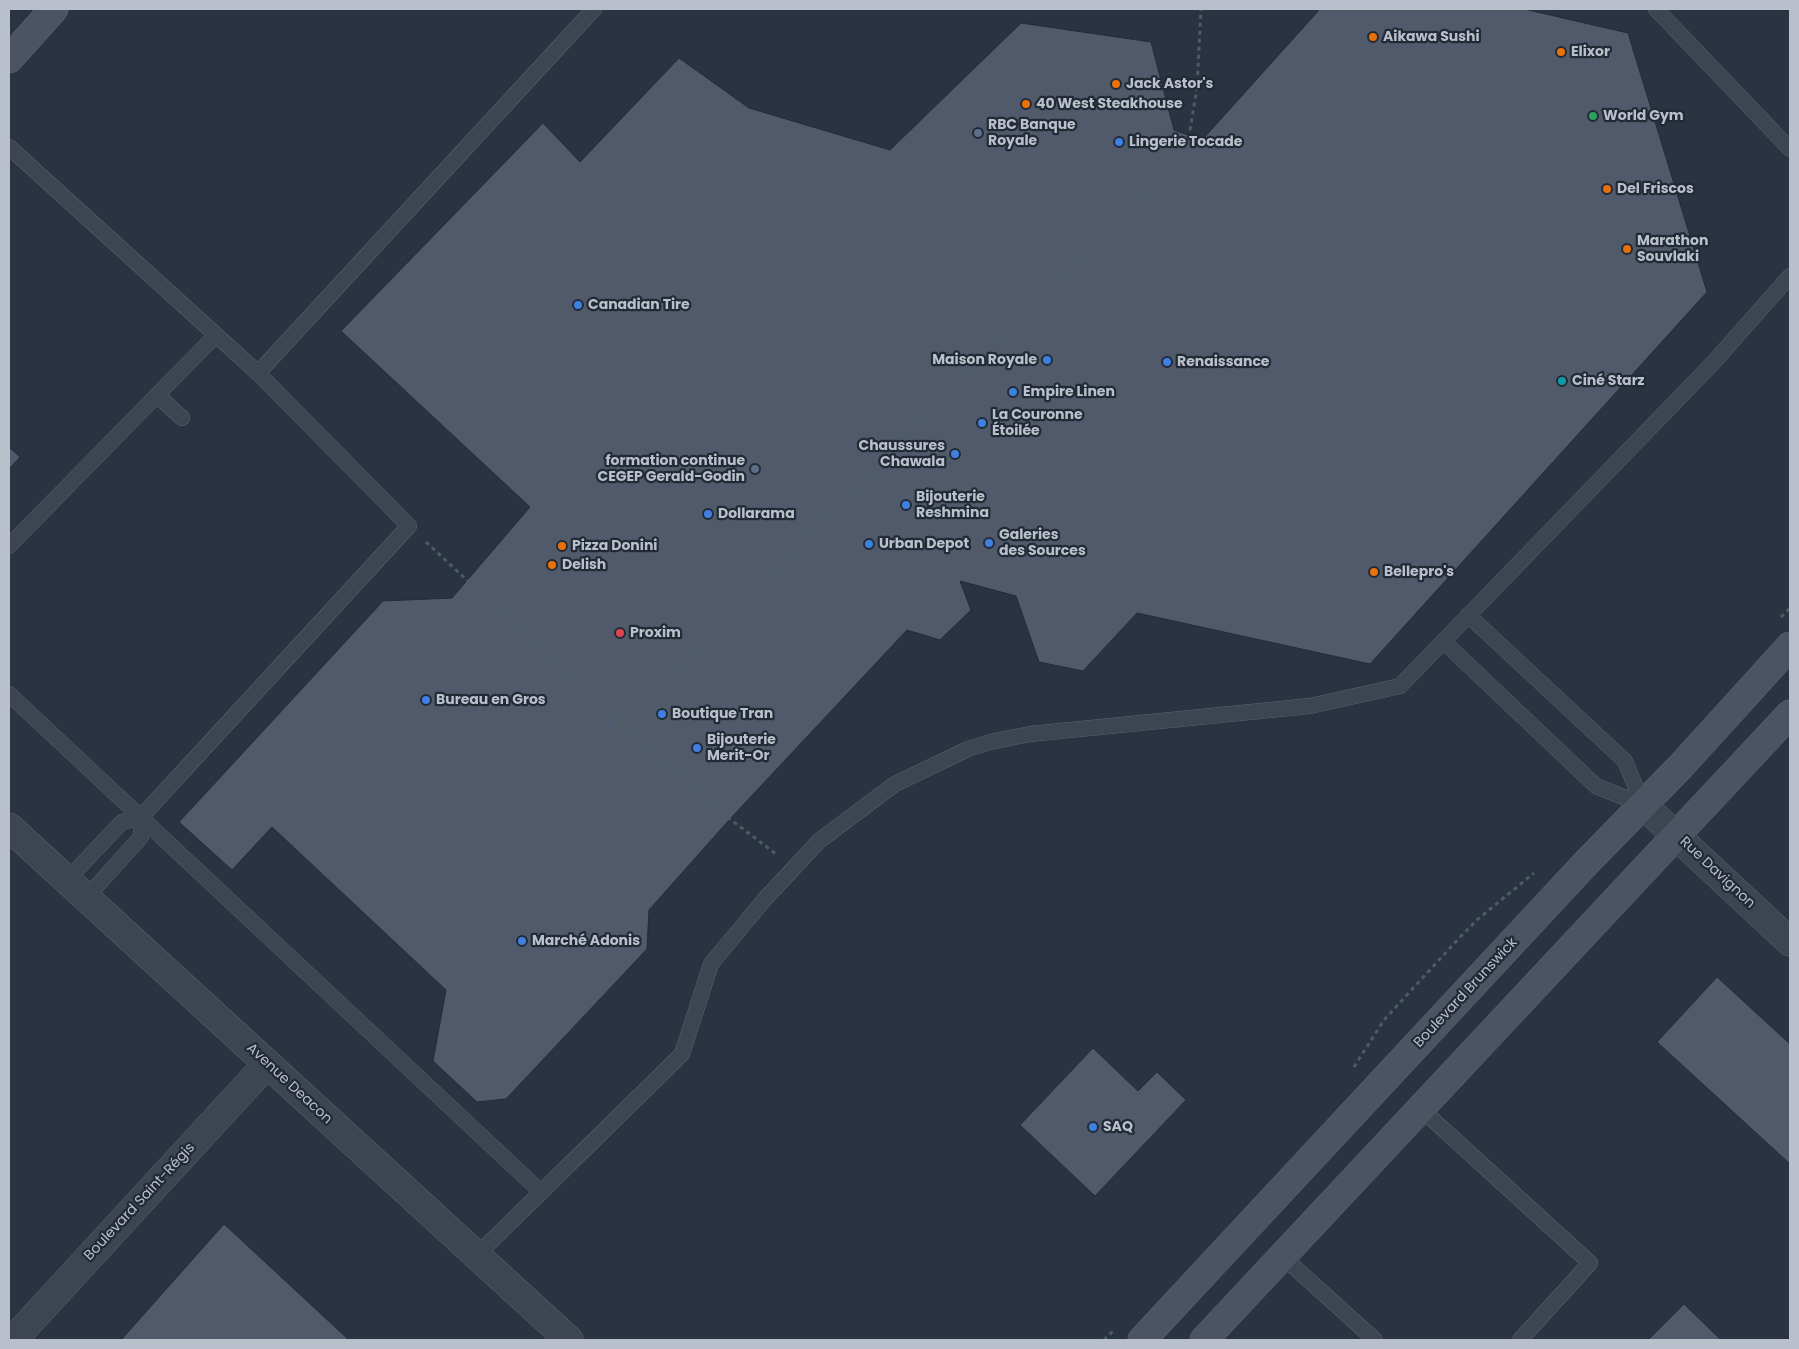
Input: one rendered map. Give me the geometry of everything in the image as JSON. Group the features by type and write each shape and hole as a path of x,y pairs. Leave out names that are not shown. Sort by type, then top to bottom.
{"street":[{"path":"9,59 54,9"},
{"name":"Boulevard Brunswick","path":"1142,1340 1643,804 1694,752 1790,646"},
{"path":"1204,1340 1640,872 1677,836 1790,714"},
{"name":"Rue Davignon","path":"1643,804 1790,942"},
{"name":"Avenue Deacon","path":"9,827 569,1340"},
{"name":"Boulevard Saint-Régis","path":"13,1340 267,1064"}],"lane":[{"path":"258,373 594,9"},
{"path":"1656,9 1790,149"},
{"path":"9,147 258,373 409,526 141,817 122,822 76,889"},
{"path":"477,1255 682,1054 711,964 764,900 819,841 895,784 968,749 990,742 1030,734 1310,706 1400,686 1712,364 1790,276"},
{"path":"9,546 216,335"},
{"path":"157,395 182,418"},
{"path":"1468,615 1625,761 1643,804"},
{"path":"1443,641 1596,786 1643,804"},
{"path":"9,694 541,1192"},
{"path":"76,889 141,837 141,817"},
{"path":"1420,1108 1590,1263 1520,1340"},
{"path":"1282,1256 1375,1340"}],"path":[{"path":"621,724 1126,215 1189,136 1197,88 1201,9"},
{"path":"409,526 621,724 730,819 794,868"}],"building":[{"name":"Galeries des Sources","path":"1320,9 1524,9 1628,33 1707,292 1370,664 1137,613 1083,671 1039,662 1016,596 960,581 971,610 940,640 907,630 730,819 649,910 647,949 506,1099 477,1102 433,1061 446,990 272,827 232,870 179,822 383,601 452,598 530,507 341,331 543,123 580,162 679,58 749,108 890,150 1021,23 1151,42 1174,130 1202,140"},
{"path":"9,447 20,457 9,469"},
{"path":"1717,977 1790,1044 1790,1164 1657,1042"},
{"path":"1093,1048 1138,1091 1157,1072 1186,1100 1095,1196 1020,1125"},
{"path":"224,1224 349,1340 121,1340"},
{"path":"1684,1304 1721,1340 1648,1340"}],"place":[{"name":"Aikawa Sushi","path":"1373,37"},
{"name":"Elixor","path":"1561,52"},
{"name":"Jack Astor's","path":"1116,84"},
{"name":"40 West Steakhouse","path":"1026,104"},
{"name":"World Gym","path":"1593,116"},
{"name":"RBC Banque Royale","path":"978,133"},
{"name":"Lingerie Tocade","path":"1119,142"},
{"name":"Del Friscos","path":"1607,189"},
{"name":"Marathon Souvlaki","path":"1627,249"},
{"name":"Canadian Tire","path":"578,305"},
{"name":"Maison Royale","path":"1047,360"},
{"name":"Renaissance","path":"1167,362"},
{"name":"Ciné Starz","path":"1562,381"},
{"name":"Empire Linen","path":"1013,392"},
{"name":"La Couronne Étoilée","path":"982,423"},
{"name":"Chaussures Chawala","path":"955,454"},
{"name":"formation continue CEGEP Gerald-Godin","path":"755,469"},
{"name":"Bijouterie Reshmina","path":"906,505"},
{"name":"Dollarama","path":"708,514"},
{"name":"Galeries des Sources","path":"989,543"},
{"name":"Urban Depot","path":"869,544"},
{"name":"Pizza Donini","path":"562,546"},
{"name":"Delish","path":"552,565"},
{"name":"Bellepro's","path":"1374,572"},
{"name":"Proxim","path":"620,633"},
{"name":"Bureau en Gros","path":"426,700"},
{"name":"Boutique Tran","path":"662,714"},
{"name":"Bijouterie Merit-Or","path":"697,748"},
{"name":"Marché Adonis","path":"522,941"},
{"name":"SAQ","path":"1093,1127"}]}
